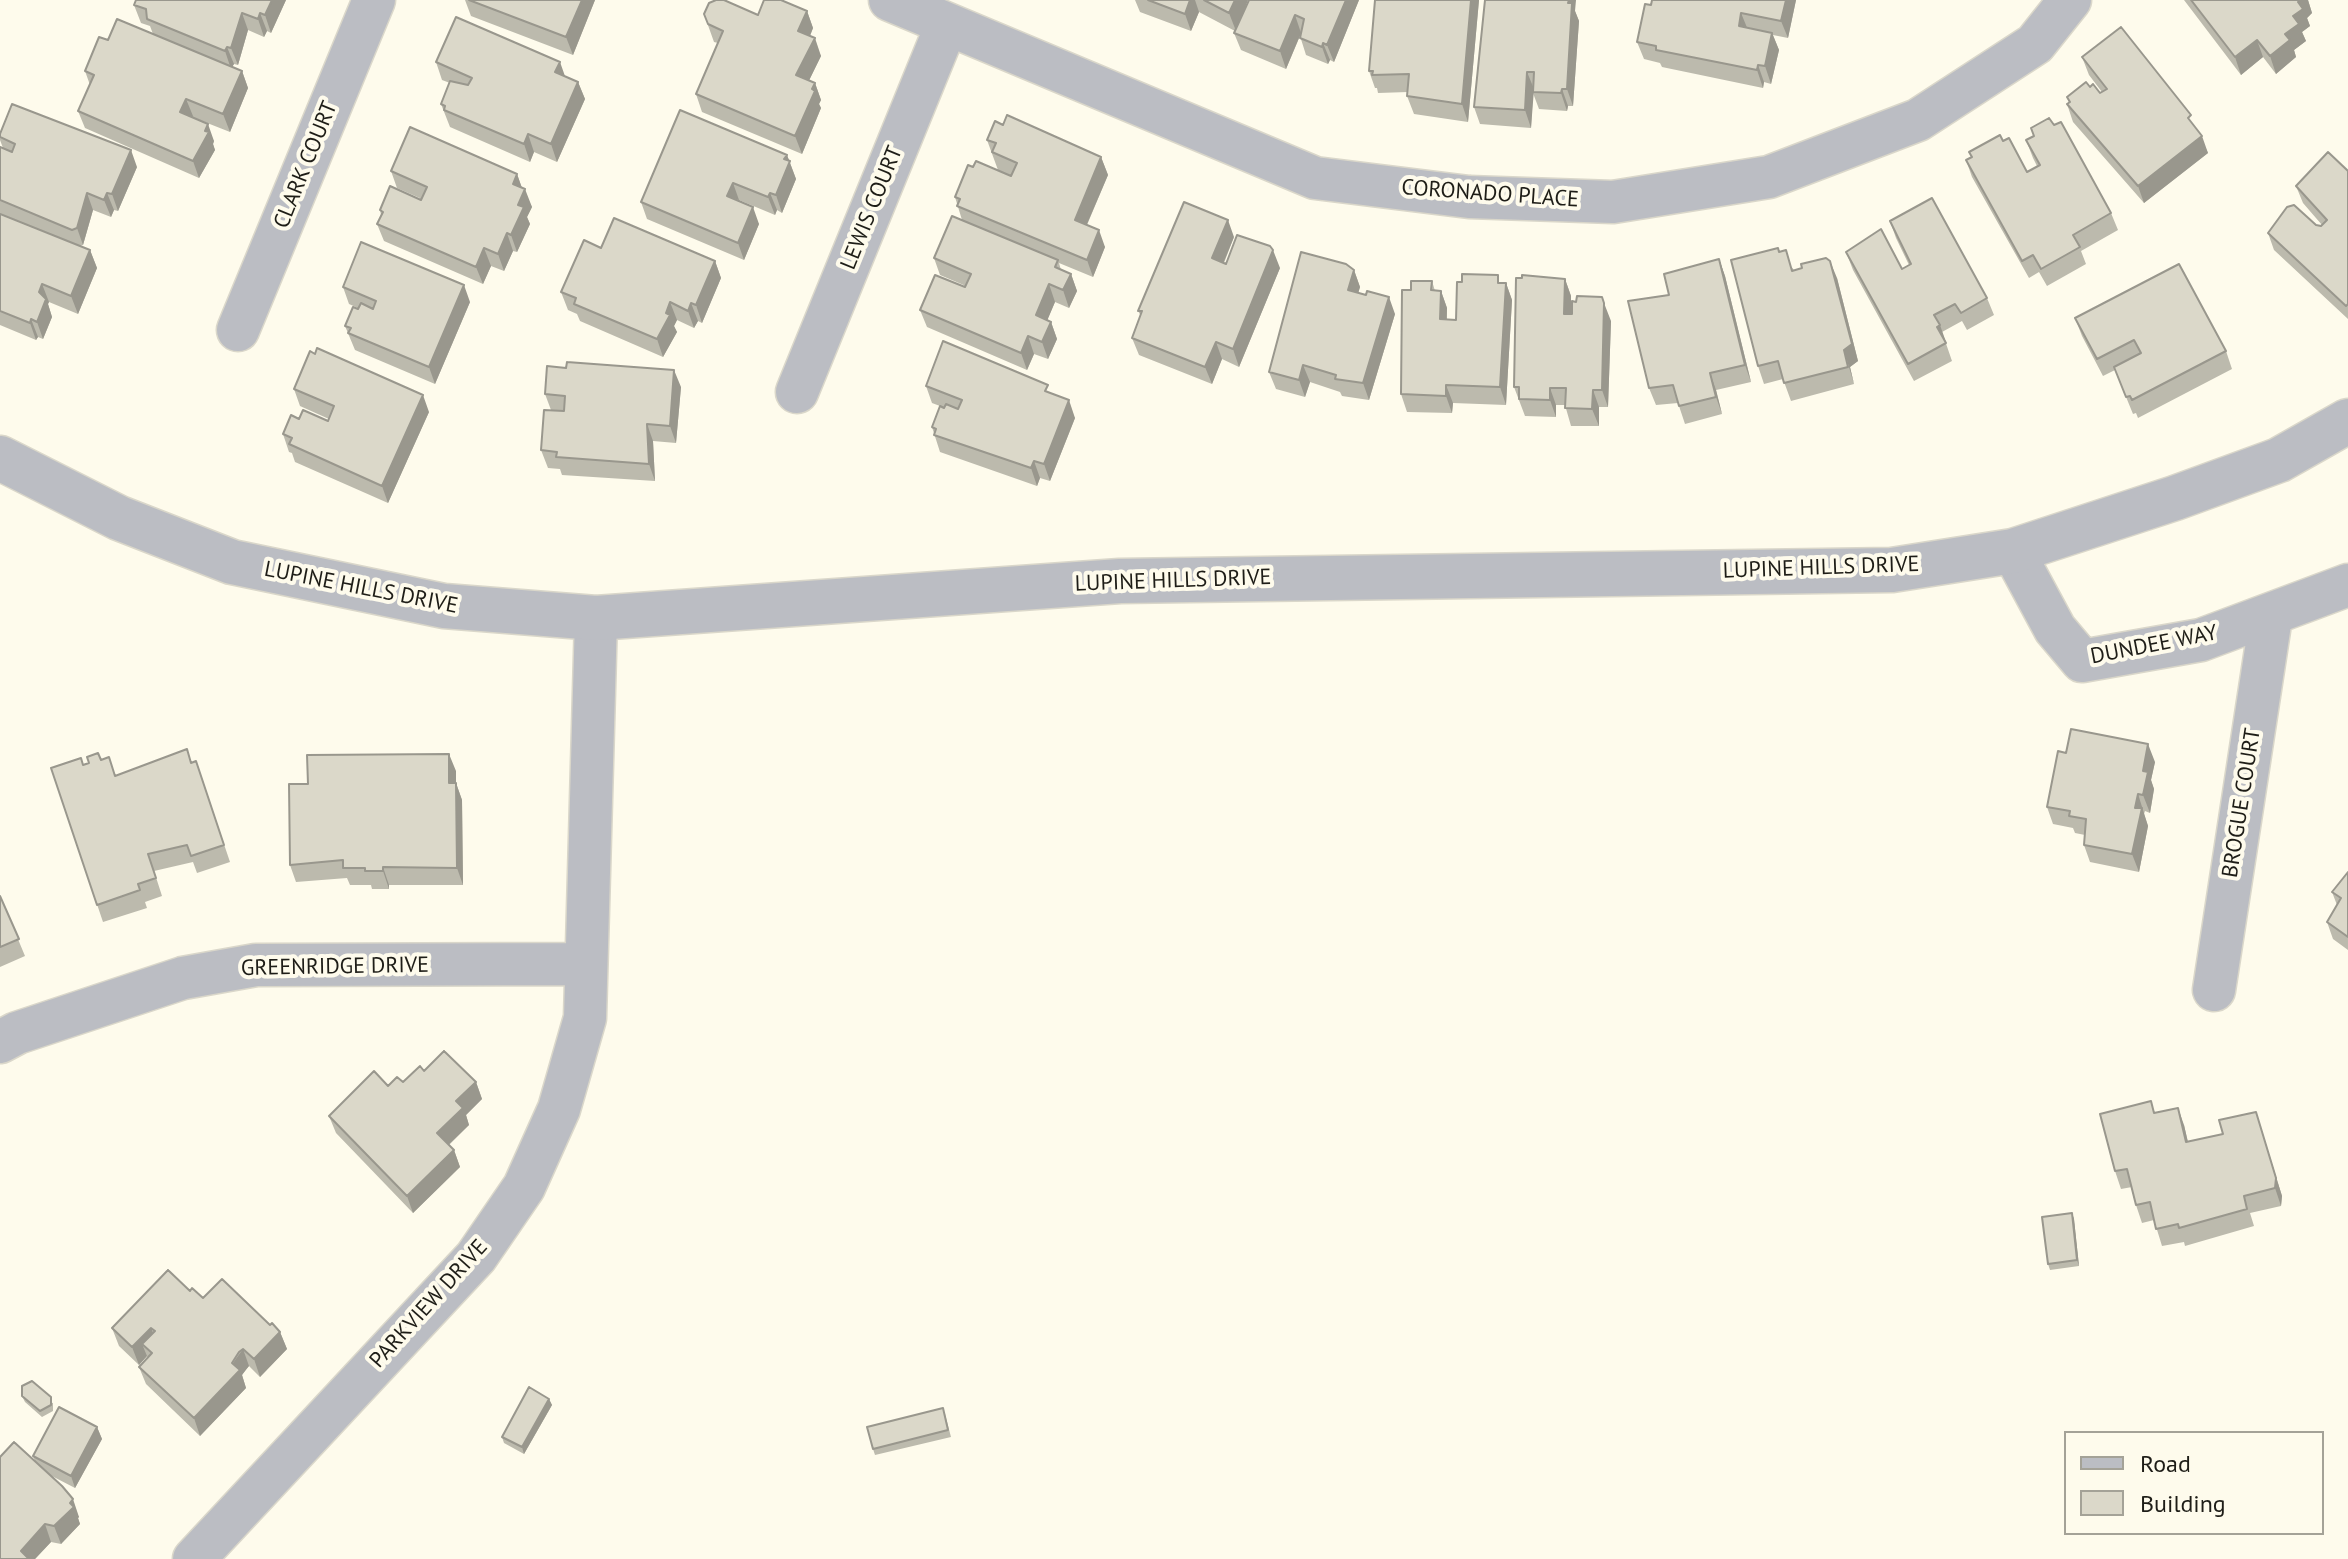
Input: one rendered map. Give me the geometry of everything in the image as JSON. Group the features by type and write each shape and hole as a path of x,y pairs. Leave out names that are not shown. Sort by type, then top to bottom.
{"street":[{"name":"CLARK COURT","path":"238,330 374,0"},
{"name":"CORONADO PLACE","path":"890,0 1315,178 1469,197 1613,202 1769,177 1918,120 2035,44 2070,0"},
{"name":"LEWIS COURT","path":"797,392 947,24"},
{"name":"LUPINE HILLS DRIVE","path":"0,458 119,518 232,562 444,606 596,618 1120,581 1892,570 2013,551 2279,460 2348,421"},
{"name":"DUNDEE WAY","path":"2013,551 2055,629 2082,661 2201,640 2271,617 2348,585"},
{"name":"BROGUE COURT","path":"2214,990 2271,617"},
{"name":"PARKVIEW DRIVE","path":"194,1559 476,1257 524,1187 559,1109 585,1018 596,618"},
{"name":"GREENRIDGE DRIVE","path":"0,1042 17,1033 183,978 256,965 585,964"}],"building":[{"path":"136,0 272,0 265,15 260,13 258,19 242,13 231,48 227,47 225,51 147,19 146,9 134,5"},
{"path":"469,0 582,0 566,37"},
{"path":"724,0 758,15 764,0 781,0 807,11 798,31 815,38 796,75 815,83 812,89 815,91 795,136 696,94 723,31 708,24 704,14 709,3"},
{"path":"1148,0 1190,0 1185,14"},
{"path":"1204,0 1235,0 1229,13"},
{"path":"1249,0 1346,0 1327,45 1323,43 1322,47 1300,38 1304,19 1295,15 1280,51 1234,33"},
{"path":"1375,0 1471,0 1462,104 1407,96 1409,74 1372,75 1373,71 1369,71"},
{"path":"1485,0 1569,0 1568,3 1572,3 1567,89 1562,89 1561,93 1533,92 1534,72 1527,72 1525,110 1474,107"},
{"path":"1652,0 1786,0 1781,21 1741,13 1739,26 1772,33 1765,66 1758,65 1757,70 1656,50 1656,46 1637,42 1645,4 1651,5"},
{"path":"2191,0 2301,0 2298,2 2303,9 2293,16 2299,24 2285,34 2290,40 2270,56 2257,40 2235,57"},
{"path":"456,17 560,62 555,72 578,82 551,144 528,134 524,144 444,110 445,106 441,104 450,81 468,85 472,78 436,62"},
{"path":"117,19 242,71 223,114 186,99 180,112 208,124 205,131 209,132 193,161 78,111 94,75 85,71 99,37 108,40"},
{"path":"2121,27 2191,115 2188,118 2202,136 2138,186 2067,104 2070,102 2067,97 2086,82 2090,87 2093,84 2100,93 2107,89 2082,57"},
{"path":"12,104 131,150 112,194 107,193 104,200 87,193 77,228 72,230 0,200 0,147 12,152 15,144 0,137 0,134"},
{"path":"680,110 787,155 784,159 790,161 776,195 770,193 768,197 733,183 727,196 753,207 738,243 641,202"},
{"path":"1007,115 1101,157 1075,220 1099,230 1087,260 957,206 960,199 955,197 968,165 973,167 976,161 1011,176 1017,163 992,152 996,143 987,140 995,121 1003,125"},
{"path":"2049,118 2054,125 2061,122 2111,213 2073,235 2080,247 2041,269 2033,255 2022,261 1966,160 1972,157 1969,152 2000,135 2003,141 2009,138 2027,172 2040,165 2026,140 2034,136 2031,128"},
{"path":"410,127 517,174 513,184 525,189 518,205 524,207 511,235 507,233 498,254 484,248 476,267 377,224 390,186 421,200 427,187 391,171"},
{"path":"2328,152 2348,171 2346,306 2268,233 2287,207 2294,205 2316,225 2321,226 2327,220 2296,186"},
{"path":"1932,198 1987,298 1961,313 1955,304 1934,315 1946,343 1908,364 1846,252 1881,229 1902,269 1911,264 1890,221"},
{"path":"1184,202 1228,220 1212,258 1226,264 1237,235 1270,246 1273,250 1233,349 1216,342 1205,367 1132,338 1142,311 1138,311"},
{"path":"0,214 90,250 71,296 42,284 39,292 46,299 37,322 31,319 30,323 0,311"},
{"path":"952,216 1058,260 1055,267 1071,274 1063,290 1049,284 1036,315 1051,322 1042,342 1028,336 1021,353 920,310 935,275 965,287 971,274 934,258"},
{"path":"614,218 715,261 696,305 691,303 688,311 670,302 666,313 670,315 657,339 574,304 576,298 561,292 584,240 601,248"},
{"path":"361,242 464,285 429,367 348,333 351,328 345,326 353,307 358,309 361,303 373,309 376,301 343,287"},
{"path":"1778,248 1779,252 1786,250 1792,271 1802,268 1801,264 1826,258 1830,261 1852,344 1844,350 1848,367 1784,383 1778,361 1758,366 1731,260"},
{"path":"1301,252 1346,264 1354,270 1348,290 1389,297 1363,383 1335,379 1336,375 1303,365 1299,380 1269,372"},
{"path":"1719,259 1745,365 1710,373 1716,397 1679,406 1673,385 1649,388 1628,301 1669,295 1664,274"},
{"path":"2179,264 2226,351 2132,400 2130,396 2126,397 2114,367 2141,353 2134,340 2097,359 2075,318"},
{"path":"1462,274 1498,275 1498,283 1506,283 1500,387 1446,385 1446,396 1401,394 1402,290 1411,290 1411,281 1432,281 1431,290 1441,291 1440,319 1456,320 1457,282 1462,282"},
{"path":"1522,275 1565,279 1564,314 1572,314 1572,301 1576,302 1577,296 1602,297 1602,390 1593,390 1592,409 1565,408 1566,388 1550,388 1550,400 1519,399 1519,387 1514,387 1516,278 1522,278"},
{"path":"943,341 1048,385 1045,391 1069,400 1044,464 1034,461 1031,468 934,435 936,429 932,427 940,406 944,408 946,404 958,409 962,400 926,386"},
{"path":"317,348 423,395 382,486 289,444 292,438 283,434 291,415 299,419 303,410 328,421 334,406 294,389 310,351 315,354"},
{"path":"567,362 674,370 670,426 647,424 649,464 556,457 557,452 541,450 544,410 564,411 565,396 545,394 547,366 566,368"},
{"path":"2071,729 2148,744 2143,771 2148,772 2143,795 2138,794 2135,808 2142,808 2132,854 2084,845 2086,819 2069,816 2070,811 2047,807 2058,751 2066,753"},
{"path":"187,749 191,763 196,761 224,845 191,856 187,845 148,854 156,878 138,884 140,890 97,905 51,768 81,758 83,765 89,763 87,757 98,753 101,760 109,757 115,776"},
{"path":"449,754 449,783 456,783 457,868 383,867 383,871 365,871 365,868 343,868 343,860 290,865 289,784 308,784 307,755"},
{"path":"2348,872 2348,937 2327,922 2341,898 2332,892"},
{"path":"0,896 19,939 0,947"},
{"path":"444,1051 476,1082 456,1101 463,1108 437,1133 454,1150 407,1196 329,1116 374,1071 388,1086 397,1077 403,1082 420,1066 424,1071"},
{"path":"2151,1101 2154,1113 2178,1108 2186,1142 2223,1134 2219,1120 2256,1112 2276,1178 2275,1188 2244,1196 2247,1209 2179,1228 2178,1224 2156,1229 2150,1202 2136,1205 2127,1169 2115,1171 2100,1114"},
{"path":"2072,1213 2077,1260 2048,1264 2042,1217"},
{"path":"168,1270 190,1291 192,1288 203,1298 222,1279 280,1332 254,1359 243,1349 239,1352 232,1363 240,1370 194,1418 139,1367 152,1353 142,1344 155,1331 151,1328 132,1347 112,1328"},
{"path":"32,1381 51,1397 51,1405 40,1411 22,1396 22,1386"},
{"path":"529,1387 549,1399 522,1447 502,1437"},
{"path":"59,1407 97,1427 71,1476 33,1456"},
{"path":"943,1408 948,1430 873,1449 867,1427"},
{"path":"14,1442 73,1499 70,1503 74,1507 54,1526 45,1524 21,1551 29,1559 0,1559 0,1457"}]}
